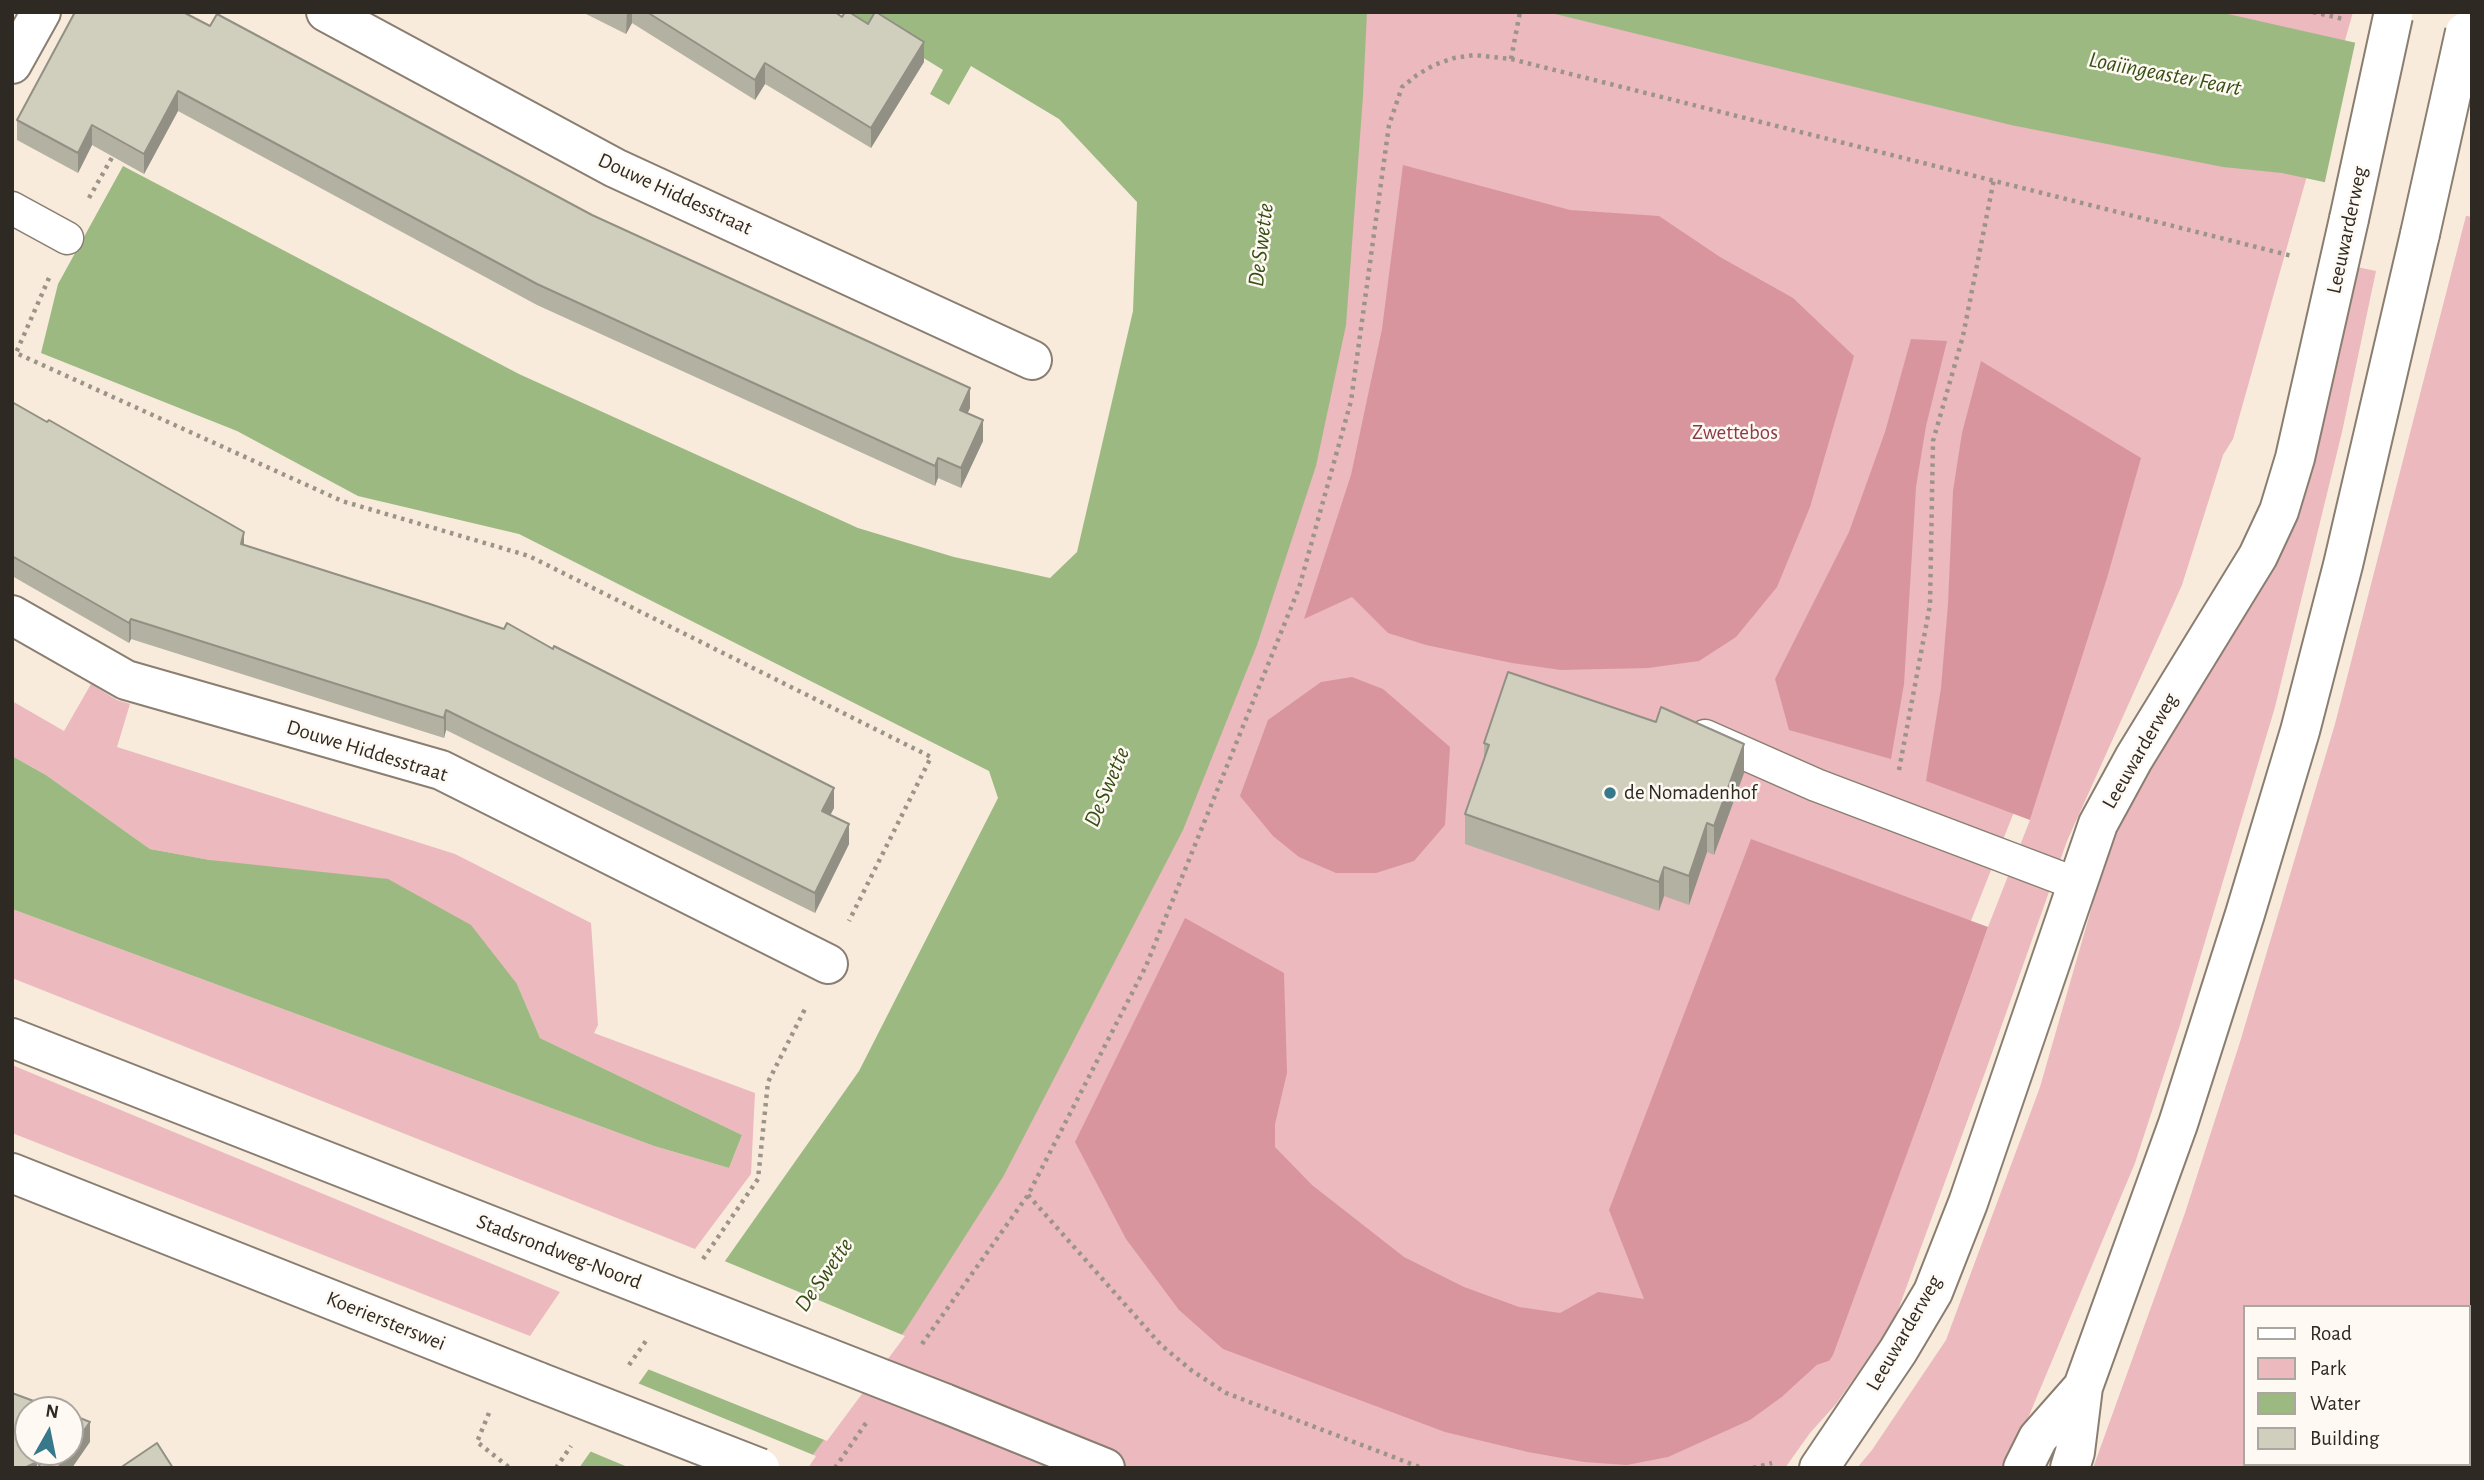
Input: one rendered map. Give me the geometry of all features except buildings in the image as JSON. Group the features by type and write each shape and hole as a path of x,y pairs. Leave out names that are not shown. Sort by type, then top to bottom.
{"street":[{"path":"12,64 41,12"},
{"name":"Douwe Hiddesstraat","path":"326,12 615,168 1032,360"},
{"name":"Leeuwarderweg","path":"1819,1468 1898,1351 1933,1292 1968,1203 2098,824 2134,758 2258,556 2279,511 2295,458 2339,268 2394,14"},
{"path":"2070,1468 2075,1452 2083,1387 2178,1124 2300,731 2343,565 2467,22"},
{"name":"Douwe Hiddesstraat","path":"12,615 126,680 441,771 828,964"},
{"name":"Stadsrondweg-Noord","path":"12,1038 1105,1468"},
{"name":"Koeriersterswei","path":"12,1173 760,1468"},
{"path":"2023,1468 2038,1438 2083,1387"}],"lane":[{"path":"12,208 67,238"},
{"path":"1677,724 1816,785 2077,884"}],"path":[{"path":"1511,59 1520,12"},
{"path":"915,1354 1028,1195 1146,966 1299,588 1351,401 1389,125 1402,88 1434,65 1454,58 1474,55 1511,59 2339,268"},
{"path":"120,143 67,238 16,353 342,500 529,556 931,757 768,1082 758,1179 699,1264"},
{"path":"1890,814 1930,604 1933,441 1963,336 1994,179"},
{"path":"1028,1195 1161,1345 1191,1370 1226,1393 1422,1468"},
{"path":"628,1366 652,1332"},
{"path":"490,1412 477,1441 510,1468"},
{"path":"835,1468 867,1422"},
{"path":"556,1468 572,1445"}],"green space":[{"name":"Zwettebos","path":"1354,12 2353,12 2233,439 2223,455 2182,585 2067,841 1894,1321 1836,1404 1810,1433 1785,1468 776,1468","holes":["2070,693 2030,820 1988,927 1829,1361 1817,1365 1783,1396 2048,726"]},
{"path":"1403,165 1570,210 1659,216 1720,257 1793,298 1854,356 1810,507 1777,587 1736,637 1699,661 1648,668 1561,670 1426,645 1388,633 1352,597 1304,619 1351,475 1382,329"},
{"path":"2467,212 2472,214 2472,1468 2093,1468 2185,1213 2240,1042 2335,724"},
{"path":"2357,267 2376,271 2342,432 2275,707 2180,1025 2135,1163 2007,1468 1857,1468 1946,1340 2040,1087 2112,837 2276,556 2307,479 2341,348"},
{"path":"1911,339 1947,341 1926,426 1916,487 1904,684 1891,759 1789,730 1775,679 1849,532 1885,432"},
{"path":"1981,361 2141,458 2107,578 2030,820 1926,781 1941,688 1953,491 1962,433"},
{"path":"1352,677 1383,689 1450,747 1445,825 1414,861 1376,873 1336,873 1299,857 1273,836 1240,796 1268,720 1321,682"},
{"path":"91,684 117,700 130,704 117,747 455,854 591,923 598,1025 594,1033 755,1093 751,1174 695,1249 12,978 12,909 654,1146 729,1168 742,1135 540,1038 517,984 210,860 150,849 46,775 12,756 12,701 64,731"},
{"path":"1751,839 1988,927 1833,1355 1829,1361 1817,1365 1783,1396 1750,1420 1668,1457 1627,1465 1584,1462 1528,1452 1445,1432 1223,1349 1179,1310 1126,1239 1075,1142 1185,918 1284,973 1287,1073 1275,1124 1275,1147 1312,1185 1404,1257 1464,1287 1519,1307 1560,1313 1598,1292 1644,1299 1609,1210"},
{"path":"12,1065 560,1292 530,1336 12,1133"}],"water":[{"name":"De Swette","path":"849,12 1367,12 1346,325 1316,466 1257,645 1183,830 1003,1177 906,1329 803,1468 579,1468 859,1071 998,798 989,771 519,534 358,496 237,431 41,353 58,284 123,166 519,374 858,528 954,557 1050,578 1077,552 1133,311 1137,202 1059,119 971,66 949,105 930,94 943,70"},
{"name":"Loaiïngeaster Feart","path":"1547,12 2219,12 2472,69 2472,214 2282,173 2223,167 2011,125"},
{"path":"12,756 46,775 150,849 210,860 388,879 471,925 517,984 540,1038 742,1135 729,1168 654,1146 12,909"}],"pier":[{"path":"2356,39 2472,65 2472,217 2324,186"},
{"path":"722,1260 905,1336 827,1441 645,1368"},
{"path":"635,1382 816,1456 808,1468 630,1468 587,1450"}],"place":[{"name":"de Nomadenhof","path":"1610,793"}]}
